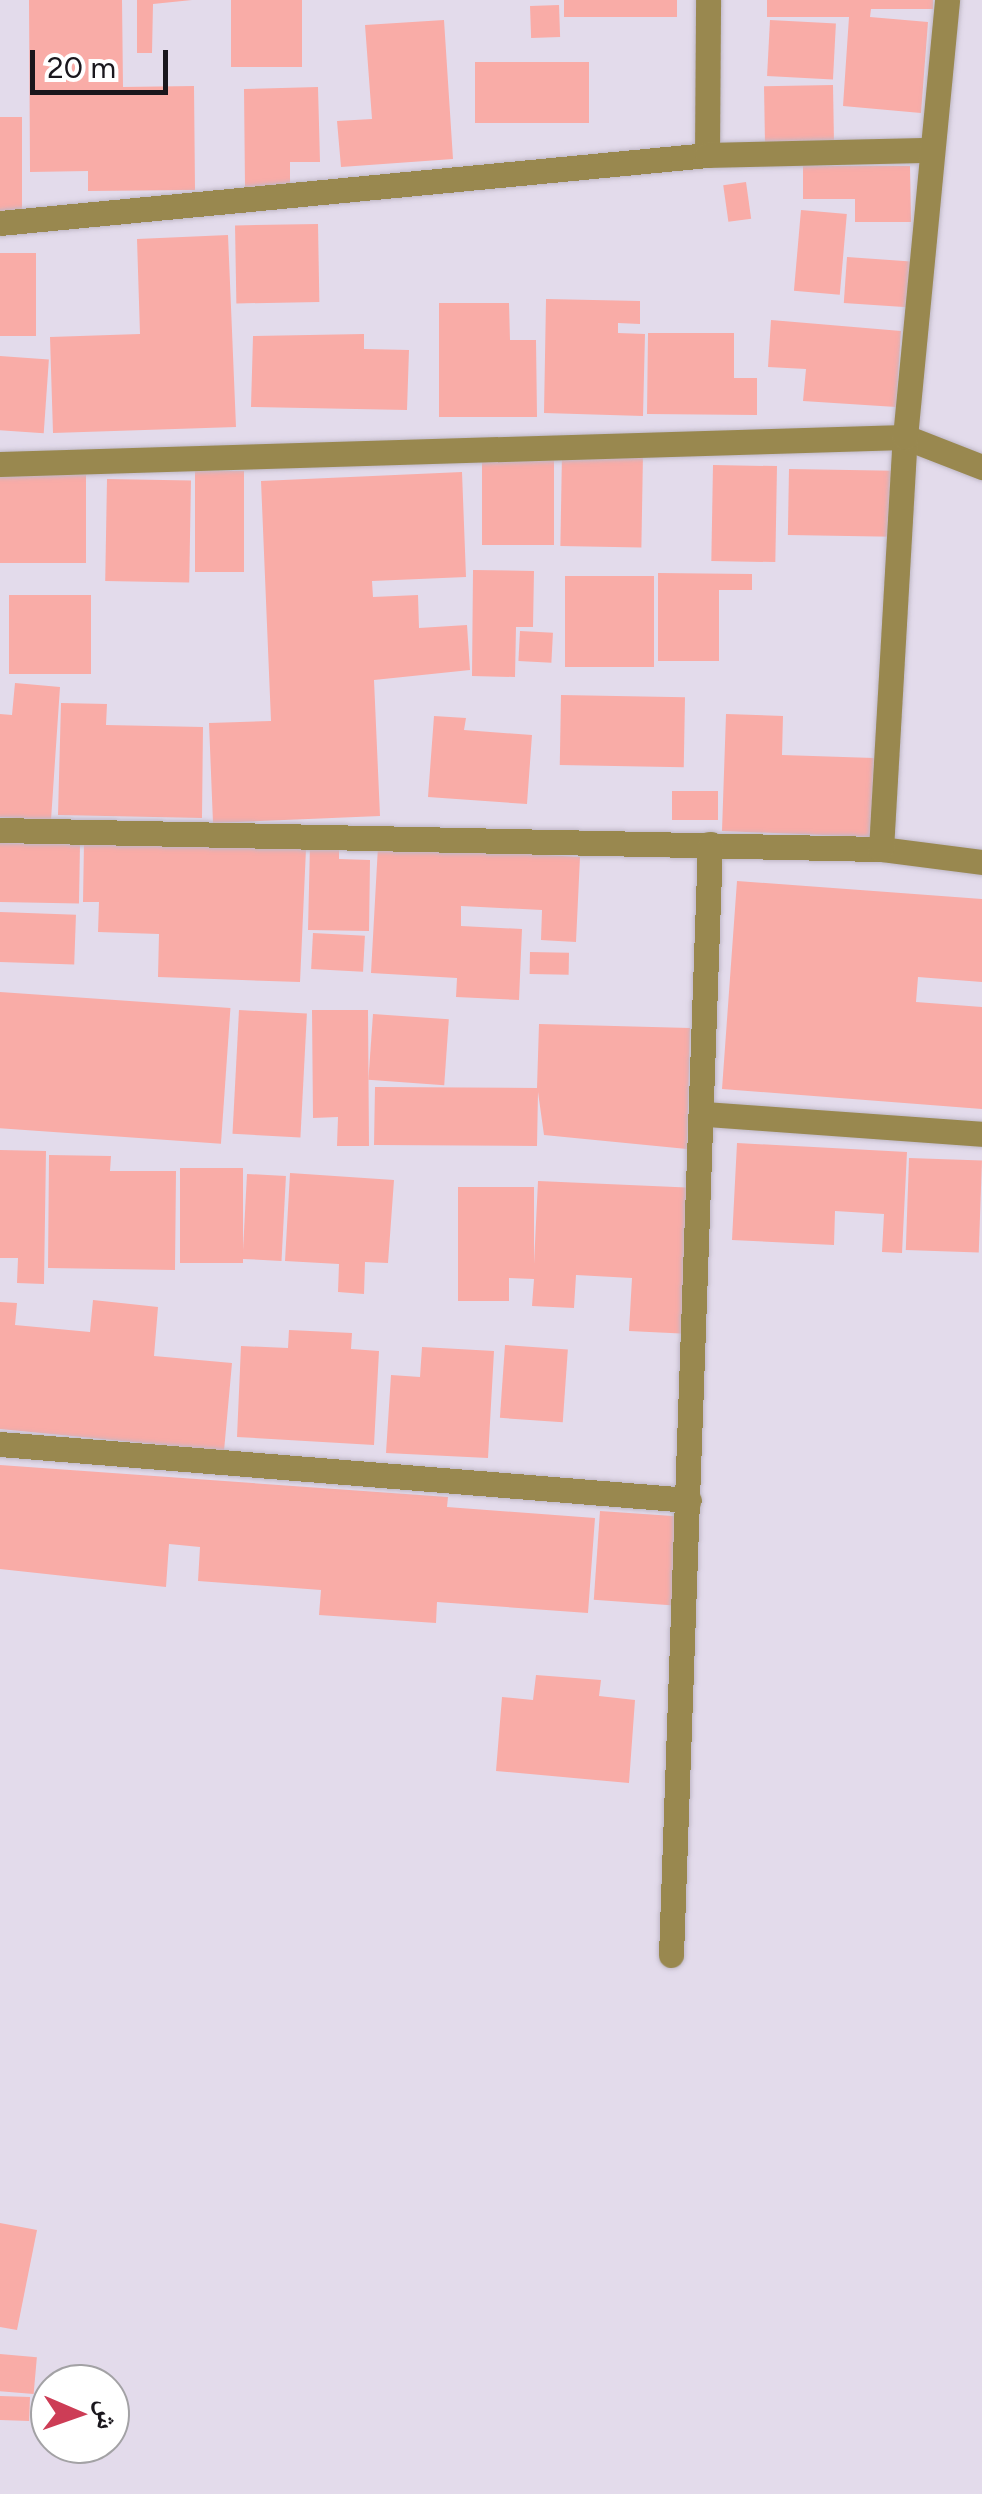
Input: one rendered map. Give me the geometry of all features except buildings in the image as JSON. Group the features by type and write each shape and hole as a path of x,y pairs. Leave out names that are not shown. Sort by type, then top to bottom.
{"street":[{"path":"707,155 708,0"},
{"path":"881,849 906,437 948,0"},
{"path":"0,223 707,155 932,150"},
{"path":"0,464 906,437 982,467"},
{"path":"0,830 881,849 982,862"},
{"path":"671,1955 706,1114 710,844"},
{"path":"706,1114 982,1134"},
{"path":"0,1444 689,1500"}]}
